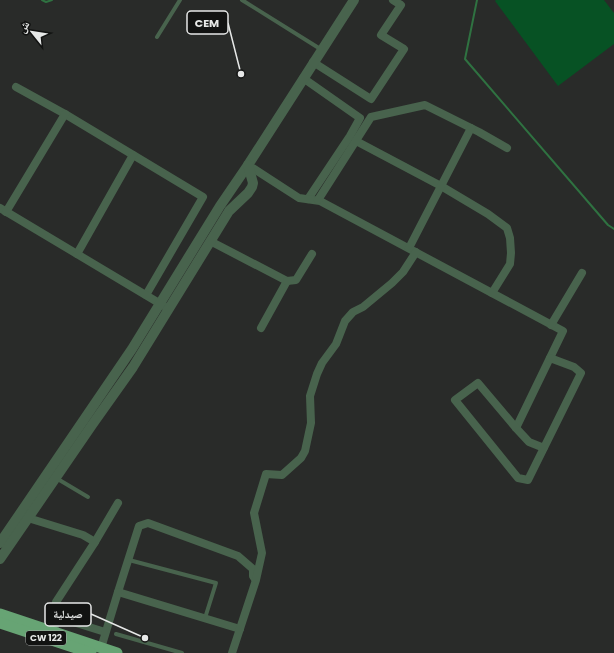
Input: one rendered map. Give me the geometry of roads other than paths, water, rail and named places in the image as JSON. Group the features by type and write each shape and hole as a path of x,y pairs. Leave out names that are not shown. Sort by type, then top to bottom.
{"highway":[{"name":"CW 122","path":"0,614 55,632 96,650"},
{"name":"CW 122","path":"0,623 96,650 117,653"}],"street":[{"path":"0,543 132,349 220,206 354,0"},
{"path":"313,62 371,99 404,49 382,35 401,4 393,0"},
{"path":"303,78 360,118 350,136 308,199"},
{"path":"16,86 203,197 146,295"},
{"path":"318,200 371,117 425,105 507,148"},
{"path":"65,114 3,210 168,309"},
{"path":"232,653 256,580 262,553 254,513 266,474 282,475 301,458 305,451 311,423 310,396 316,374 336,344 345,322 353,312 363,308 403,272 441,186 471,128"},
{"path":"356,141 441,186 488,214 507,228 510,238 510,264 492,293"},
{"path":"77,254 133,155"},
{"path":"248,165 299,198 318,200 563,331 516,428"},
{"path":"0,558 133,367 229,211 250,190 253,183 248,165"},
{"path":"210,241 286,281 296,280 312,254"},
{"path":"551,325 582,273"},
{"path":"261,328 286,281"},
{"path":"544,448 529,442 478,383 455,400 518,478 528,480 544,448 581,372 574,367 550,358"},
{"path":"55,632 54,616 56,602 95,542 118,503"},
{"path":"28,518 83,535 95,542"},
{"path":"96,650 105,632 139,526 148,523 238,556 253,569 253,576 256,580"},
{"path":"118,592 240,629"},
{"path":"54,616 105,632"}],"lane":[{"path":"157,37 180,0"},
{"path":"242,0 322,50"},
{"path":"55,478 88,497"},
{"path":"128,560 216,583 205,618"},
{"path":"116,634 182,653"}],"waterway":[{"path":"42,0 46,2 52,0"},
{"path":"477,0 465,59 608,225 614,229"}],"place":[{"name":"CEM","path":"241,74"},
{"name":"صيدلية","path":"145,638"}]}
